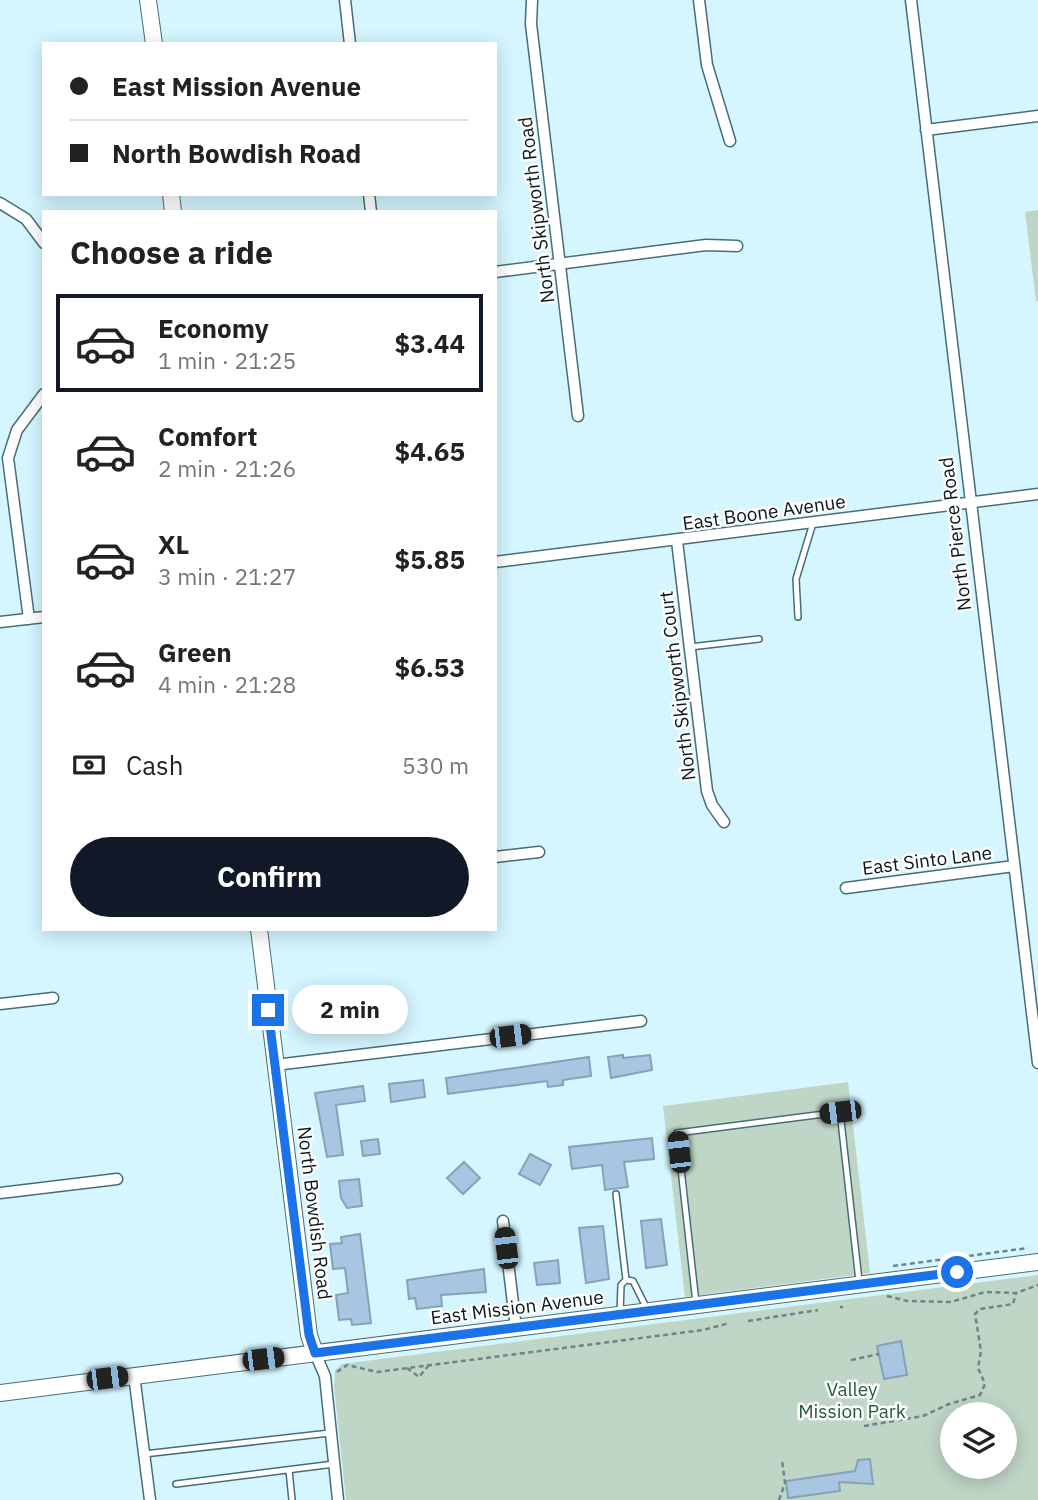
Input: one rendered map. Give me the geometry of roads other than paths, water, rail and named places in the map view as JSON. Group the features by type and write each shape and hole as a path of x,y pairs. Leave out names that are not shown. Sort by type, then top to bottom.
{"street":[{"path":"148,0 154,42"},
{"path":"345,0 350,42"},
{"name":"North Skipworth Road","path":"532,0 531,24 578,416"},
{"path":"699,0 707,65 730,141"},
{"name":"North Pierce Road","path":"911,0 1038,1063"},
{"path":"926,130 1038,116"},
{"path":"0,203 26,219 42,240"},
{"path":"497,272 706,245 737,246"},
{"path":"29,619 8,458 17,430 42,397"},
{"name":"East Boone Avenue","path":"497,562 1038,494"},
{"name":"North Skipworth Court","path":"677,541 707,791 712,806 724,822"},
{"path":"0,622 42,617"},
{"path":"497,857 539,852"},
{"name":"East Sinto Lane","path":"846,888 1014,866"},
{"name":"North Bowdish Road","path":"259,931 309,1335 325,1376 338,1500"},
{"path":"0,1004 53,998"},
{"path":"275,1065 641,1021"},
{"path":"0,1193 117,1179"},
{"path":"503,1221 516,1328"},
{"name":"East Mission Avenue","path":"0,1392 1038,1262"},
{"path":"134,1375 150,1500"}],"lane":[{"path":"798,617 796,579 813,523"},
{"path":"690,647 760,639"},
{"path":"697,1306 677,1133 840,1112 860,1285"},
{"path":"615,1194 626,1280"},
{"path":"626,1280 633,1282 648,1312"},
{"path":"620,1315 621,1285 626,1280"},
{"path":"144,1454 330,1433"},
{"path":"176,1484 334,1464"},
{"path":"289,1470 292,1500"}],"park label":[{"name":"Valley Mission Park","path":"852,1400"}]}
